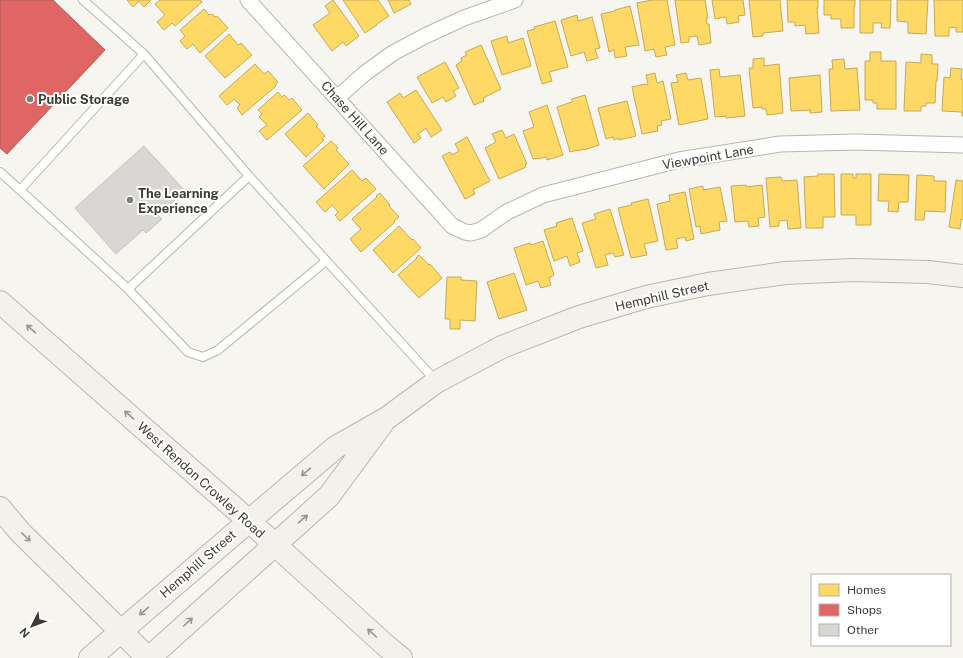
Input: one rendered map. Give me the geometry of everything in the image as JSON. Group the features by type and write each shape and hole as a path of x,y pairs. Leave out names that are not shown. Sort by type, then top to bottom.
{"street":[{"name":"Chase Hill Lane","path":"248,0 452,226 465,232"},
{"path":"337,98 364,74 393,53 464,18 515,0"},
{"name":"Viewpoint Lane","path":"465,232 471,233 481,230 507,212 543,195 679,160 780,144 856,142 963,145"},
{"name":"Hemphill Street","path":"90,658 336,447 387,418 436,382 502,347 579,317 646,297 708,284 786,273 853,270 928,272 963,276"},
{"name":"West Rendon Crowley Road","path":"0,302 249,521 401,658"},
{"name":"Hemphill Street","path":"149,658 329,496 387,418"},
{"path":"0,508 20,532 149,658"}],"lane":[{"path":"83,0 144,54 250,176 436,382"},
{"path":"20,190 144,54"},
{"path":"0,172 128,289 188,352 203,357 218,350 326,260"},
{"path":"128,289 250,176"}],"building: Homes":[{"path":"127,0 151,0 144,7 139,1 133,7"},
{"path":"160,0 200,0 202,2 175,26 172,23 164,30 157,22 165,15 155,4"},
{"path":"333,0 359,36 346,46 343,42 332,51 313,25 330,13 325,6"},
{"path":"343,0 378,0 389,16 365,33"},
{"path":"388,0 409,0 411,4 394,13"},
{"path":"652,0 667,0 675,45 665,47 667,55 656,57 654,49 645,51 637,3"},
{"path":"675,0 705,0 708,18 706,18 707,24 709,24 711,43 699,45 697,36 689,37 689,42 681,43"},
{"path":"712,0 743,0 745,15 738,16 739,22 727,24 726,17 715,19"},
{"path":"749,0 780,0 783,31 763,33 763,36 753,37"},
{"path":"787,0 818,0 817,8 819,33 806,34 805,25 795,26 795,22 788,22"},
{"path":"824,0 855,0 854,28 841,28 841,19 831,19 831,15 824,15"},
{"path":"860,0 891,0 890,28 881,28 882,23 873,23 873,33 860,33"},
{"path":"897,0 928,0 926,34 908,33 908,22 897,21"},
{"path":"934,0 963,0 963,32 956,32 956,27 949,28 949,36 935,36"},
{"path":"630,6 639,45 625,47 627,56 615,58 614,50 609,52 601,14"},
{"path":"204,9 209,15 212,14 215,17 217,16 228,28 200,53 193,44 187,49 180,41 185,36 180,30"},
{"path":"577,15 578,21 592,17 600,48 595,49 598,58 587,61 584,52 571,56 561,20"},
{"path":"555,21 568,67 549,72 552,81 542,84 527,31 535,29 534,27"},
{"path":"229,34 238,45 241,43 252,55 225,78 205,56"},
{"path":"507,36 508,43 523,38 531,66 502,75 491,41"},
{"path":"481,45 501,89 483,98 484,101 474,105 456,65 462,61 461,58 467,55 465,52"},
{"path":"870,52 881,52 881,61 896,61 896,109 877,109 877,103 873,103 873,100 865,100 865,61 870,61"},
{"path":"921,54 932,55 932,64 938,64 935,103 926,103 926,106 921,106 921,111 904,111 906,62 921,63"},
{"path":"764,58 764,66 779,64 783,113 767,115 766,109 762,109 762,107 753,108 749,68 753,68 753,59"},
{"path":"844,59 845,69 857,68 860,110 831,111 829,69 833,69 832,60"},
{"path":"445,62 459,88 453,91 456,96 446,102 443,97 432,103 417,77"},
{"path":"255,64 264,74 268,71 278,82 275,85 276,86 242,115 237,108 240,105 234,99 227,105 219,96"},
{"path":"951,68 962,69 961,79 963,79 963,116 962,112 942,111 944,77 950,78"},
{"path":"719,69 720,77 740,75 745,116 726,118 726,116 715,117 710,70"},
{"path":"655,73 657,83 663,81 671,119 661,121 662,125 657,126 658,131 642,134 632,87 648,84 646,75"},
{"path":"686,73 688,80 701,78 708,119 679,125 671,83 678,82 676,75"},
{"path":"820,75 822,112 810,113 810,110 791,111 789,78"},
{"path":"416,90 442,130 431,137 426,128 418,134 421,138 414,143 387,102 400,93 403,98"},
{"path":"278,92 282,97 284,95 289,100 292,98 302,110 267,140 259,131 267,125 259,117 262,114 258,110"},
{"path":"585,95 599,145 584,150 570,152 557,107 572,102 572,99"},
{"path":"627,101 636,136 619,140 619,138 614,140 613,137 606,139 598,108"},
{"path":"547,105 563,155 547,160 546,157 533,159 523,131 534,127 529,112"},
{"path":"308,113 318,125 316,126 325,136 322,139 324,140 306,157 285,134"},
{"path":"502,130 506,138 514,134 527,164 525,164 526,167 499,179 485,148 496,142 492,134"},
{"path":"467,137 490,181 473,190 475,194 465,199 442,156 450,152 452,155 459,151 455,144"},
{"path":"331,141 338,148 336,150 349,164 324,189 303,166"},
{"path":"352,170 362,181 366,178 376,189 340,221 335,215 338,212 332,205 325,212 316,202"},
{"path":"818,174 834,174 835,217 823,217 823,228 806,228 804,177 818,176"},
{"path":"841,174 853,174 853,178 856,178 856,174 871,174 871,225 856,225 856,215 841,215"},
{"path":"879,174 909,175 908,202 899,202 898,212 888,211 889,201 878,201"},
{"path":"917,175 934,176 934,181 946,181 945,212 925,211 924,220 915,220"},
{"path":"781,177 782,181 797,180 801,228 788,229 787,220 779,221 779,226 770,227 766,178"},
{"path":"956,180 963,181 963,220 961,219 960,229 949,227"},
{"path":"746,185 746,187 762,185 765,217 758,218 759,226 749,227 748,221 735,222 731,186"},
{"path":"703,186 703,190 720,187 727,221 719,222 720,230 701,234 700,226 696,227 689,189"},
{"path":"685,192 694,239 686,241 685,237 676,239 678,248 666,250 657,204 670,201 669,195"},
{"path":"380,193 399,217 361,252 350,239 361,229 352,219"},
{"path":"648,199 658,241 644,244 647,255 631,258 618,208"},
{"path":"610,209 624,255 615,257 613,253 605,255 608,265 596,268 582,223 596,219 594,214"},
{"path":"572,218 583,251 577,253 580,262 570,266 567,256 554,261 544,230 557,226 556,223"},
{"path":"399,226 421,248 393,273 373,250"},
{"path":"543,241 554,275 549,278 551,285 541,288 538,281 526,285 514,248"},
{"path":"419,255 429,265 430,264 442,278 419,298 398,275"},
{"path":"514,273 527,310 499,319 487,282"},
{"path":"447,277 461,277 461,280 477,281 475,321 460,320 460,329 450,329 450,319 445,319"}],"building: Shops":[{"name":"Public Storage","path":"0,0 53,0 105,50 7,154 0,148"}],"building: Other":[{"name":"The Learning Experience","path":"144,146 185,191 158,215 162,219 146,233 143,230 116,254 75,208"}],"place":[{"name":"Public Storage","path":"30,99"},
{"name":"The Learning Experience","path":"130,200"}]}
